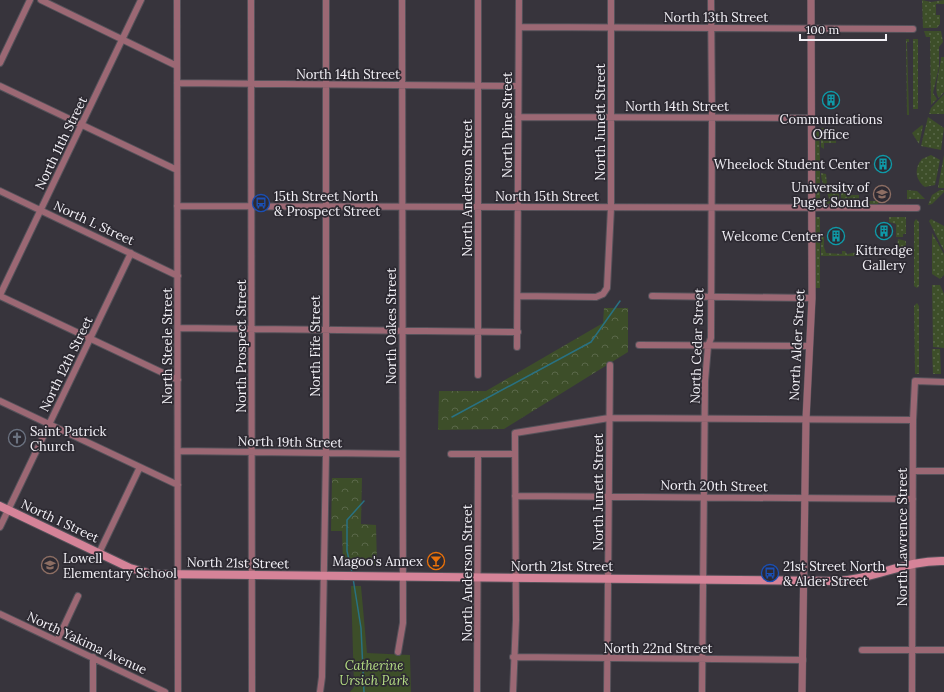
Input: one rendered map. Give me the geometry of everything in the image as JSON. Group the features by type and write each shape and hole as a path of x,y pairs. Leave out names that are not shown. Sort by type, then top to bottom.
{"main road":[{"name":"North I Street","path":"0,506 142,572 178,574"},
{"name":"North 21st Street","path":"178,574 848,580 877,574 913,563 944,561"}],"street":[{"path":"0,63 30,0"},
{"path":"41,0 178,66"},
{"name":"North 11th Street","path":"0,296 141,0"},
{"name":"North Steele Street","path":"177,0 178,692"},
{"name":"North Prospect Street","path":"251,0 252,692"},
{"name":"North Fife Street","path":"320,692 322,677 326,576 326,0"},
{"name":"North Oakes Street","path":"398,652 403,623 402,0"},
{"name":"North Anderson Street","path":"478,0 478,375"},
{"name":"North Pine Street","path":"517,347 519,0"},
{"name":"North Junett Street","path":"518,296 596,297 606,291 608,284 611,208 610,0"},
{"name":"North Cedar Street","path":"702,692 706,418 705,381 708,346 711,338 712,28 710,0"},
{"name":"North Alder Street","path":"802,692 806,419 812,298 810,0"},
{"name":"North 13th Street","path":"519,27 913,29"},
{"name":"North 14th Street","path":"178,83 518,86"},
{"path":"0,86 177,170"},
{"name":"North 14th Street","path":"518,117 811,118"},
{"name":"North L Street","path":"0,191 178,276"},
{"name":"North 15th Street","path":"178,206 917,208"},
{"name":"North 12th Street","path":"0,527 131,253"},
{"path":"0,296 178,380"},
{"path":"652,296 812,298"},
{"path":"178,328 518,332"},
{"path":"639,345 809,346"},
{"name":"North Junett Street","path":"606,692 609,578 608,496 610,365"},
{"name":"North Lawrence Street","path":"912,692 915,382 944,382"},
{"path":"0,401 139,469 178,485"},
{"path":"513,692 513,658 516,620 515,433 609,418 914,420"},
{"name":"North 19th Street","path":"178,451 402,454"},
{"path":"451,454 515,454"},
{"name":"North Anderson Street","path":"477,692 478,454"},
{"path":"99,553 139,469"},
{"path":"913,471 944,472"},
{"name":"North 20th Street","path":"515,496 913,499"},
{"path":"57,641 78,596"},
{"name":"North Yakima Avenue","path":"0,614 165,692"},
{"path":"862,650 944,650"},
{"path":"93,657 93,692"},
{"name":"North 22nd Street","path":"513,658 803,660"}],"green space":[{"path":"922,0 931,2 944,0 944,4 936,4 936,15 940,15 940,24 937,28 923,28"},
{"path":"924,31 941,31 943,42 939,47 939,67 933,93 937,99 931,105 930,37 926,37"},
{"path":"906,39 909,39 909,42 907,42 909,115 907,115"},
{"path":"913,39 918,39 918,109 913,109"},
{"path":"941,57 944,57 944,92 939,98 936,90"},
{"path":"944,94 944,114 929,114 931,108"},
{"path":"928,117 944,128 941,150 921,146"},
{"path":"922,125 923,126 919,144 912,133"},
{"path":"815,128 819,128 820,161 815,161"},
{"path":"821,128 836,128 836,143 824,143 824,149 821,147"},
{"path":"931,155 940,160 935,185 925,187 919,181 917,170 919,162"},
{"path":"944,155 944,188 938,188 938,187"},
{"path":"815,165 820,165 820,199 816,199"},
{"path":"821,173 826,174 827,185 835,185 839,191 839,199 829,199"},
{"path":"838,186 848,186 849,195 859,195 859,199 841,199 841,191"},
{"path":"907,190 917,191 925,199 907,199"},
{"path":"940,190 944,190 944,192 932,204 928,205 932,195"},
{"path":"821,201 878,201 878,204 821,205"},
{"path":"815,217 820,217 820,288 816,288"},
{"path":"889,217 906,217 906,234 903,234 903,237 896,237 896,224 889,222"},
{"path":"916,219 919,222 919,286 917,288 914,286 914,222"},
{"path":"931,219 944,226 944,251 929,221"},
{"path":"821,233 824,234 824,247 826,253 842,254 842,251 845,251 847,254 858,252 858,256 821,256"},
{"path":"932,233 944,254 944,275 940,279 932,274"},
{"path":"898,239 906,241 906,251 897,251"},
{"path":"932,285 940,285 944,294 944,348 933,347"},
{"path":"917,303 919,306 919,374 915,374 914,306"},
{"path":"604,308 628,308 628,352 504,429 438,430 439,391 486,391 603,323"},
{"path":"932,349 940,349 941,374 933,374"},
{"path":"332,478 362,478 361,524 376,525 377,565 343,563 342,531 331,531"},
{"name":"Catherine Ursich Park","path":"351,586 361,586 367,653 410,655 411,692 350,692 354,687"}],"waterway":[{"path":"452,417 591,342 620,301"},
{"path":"352,572 347,551 347,520 364,501"},
{"path":"353,578 361,628 364,692"}],"place":[{"name":"Communications Office","path":"831,100"},
{"name":"Wheelock Student Center","path":"883,164"},
{"name":"University of Puget Sound","path":"882,194"},
{"name":"15th Street North & Prospect Street","path":"261,203"},
{"name":"Kittredge Gallery","path":"884,231"},
{"name":"Welcome Center","path":"836,236"},
{"name":"Saint Patrick Church","path":"17,438"},
{"name":"Magoo's Annex","path":"436,561"},
{"name":"Lowell Elementary School","path":"50,565"},
{"name":"21st Street North & Alder Street","path":"770,573"}]}
